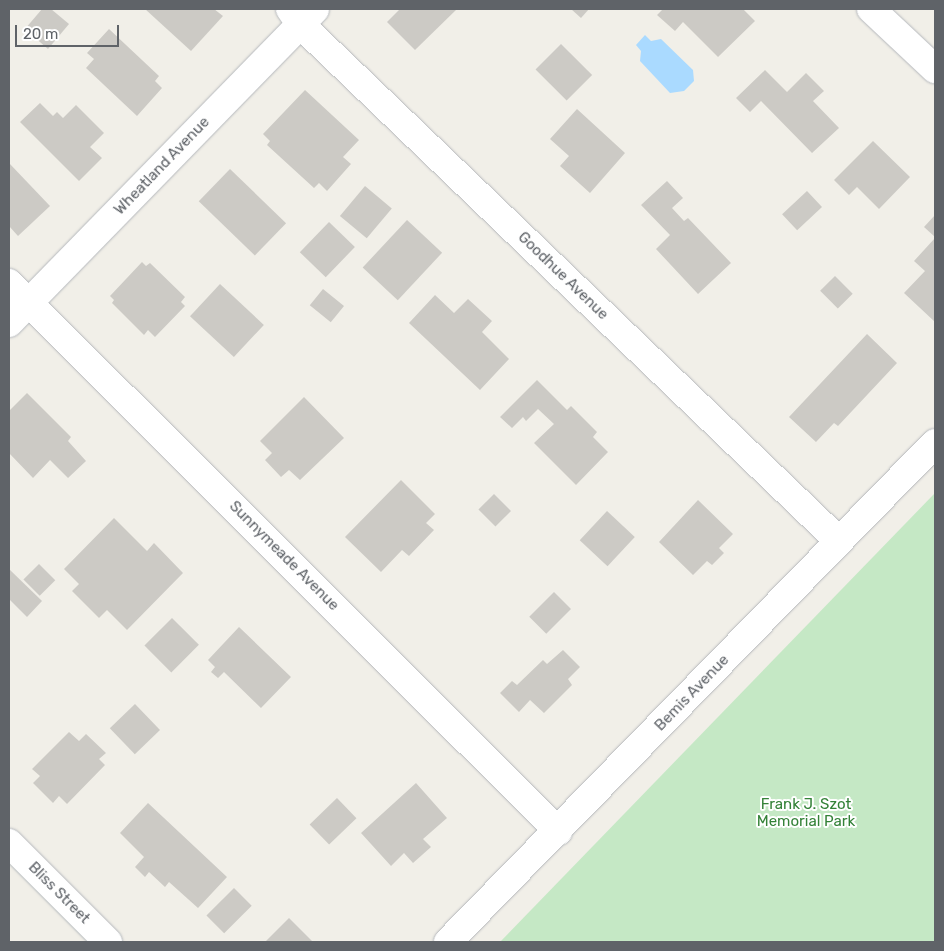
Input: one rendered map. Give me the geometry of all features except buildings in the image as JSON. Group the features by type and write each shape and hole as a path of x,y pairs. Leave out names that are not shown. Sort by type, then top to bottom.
{"street":[{"path":"871,9 935,69"},
{"name":"Wheatland Avenue","path":"18,314 302,14"},
{"name":"Goodhue Avenue","path":"302,14 839,542"},
{"name":"Sunnymeade Avenue","path":"9,283 18,314 558,831"},
{"name":"Bemis Avenue","path":"448,942 935,443"},
{"name":"Bliss Street","path":"9,843 108,942"}],"green space":[{"name":"Frank J. Szot Memorial Park","path":"935,493 935,942 500,942"}],"water":[{"path":"645,35 651,41 661,39 693,70 694,81 684,91 670,93 640,61 641,51 636,45"}]}
